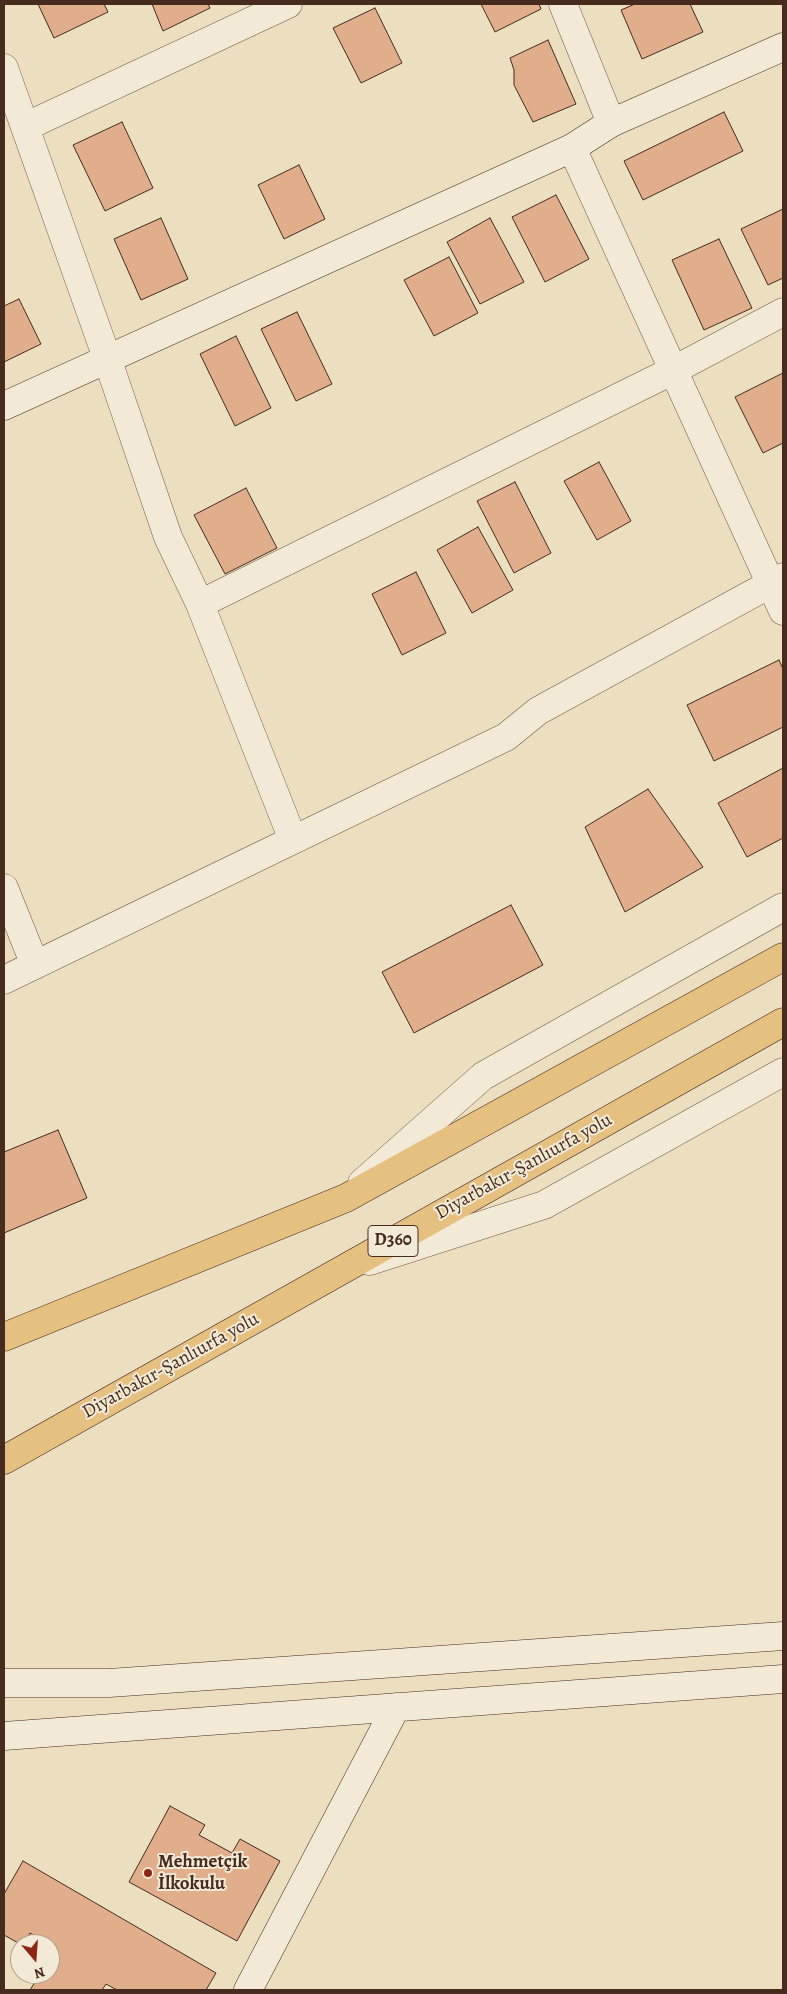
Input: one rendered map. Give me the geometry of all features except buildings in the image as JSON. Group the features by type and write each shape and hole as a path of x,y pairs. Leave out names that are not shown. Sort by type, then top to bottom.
{"highway":[{"path":"4,1337 346,1198 783,957"},
{"name":"Diyarbakır-Şanlıurfa yolu","path":"4,1460 783,1022"}],"street":[{"path":"25,127 288,4"},
{"path":"563,4 611,123"},
{"path":"4,406 572,148 611,123 783,47"},
{"path":"4,68 107,358 168,537 200,604 293,840"},
{"path":"572,148 674,370 777,580 783,611"},
{"path":"200,604 674,370 783,312"},
{"path":"4,980 506,736 538,711 777,580"},
{"path":"4,888 35,965"},
{"path":"346,1198 483,1076 783,907"},
{"path":"339,1271 544,1205 783,1072"},
{"path":"4,1683 109,1683 783,1636"},
{"path":"4,1736 783,1679"},
{"path":"248,1990 396,1707"}],"place":[{"name":"Mehmetçik İlkokulu","path":"148,1873"}]}
